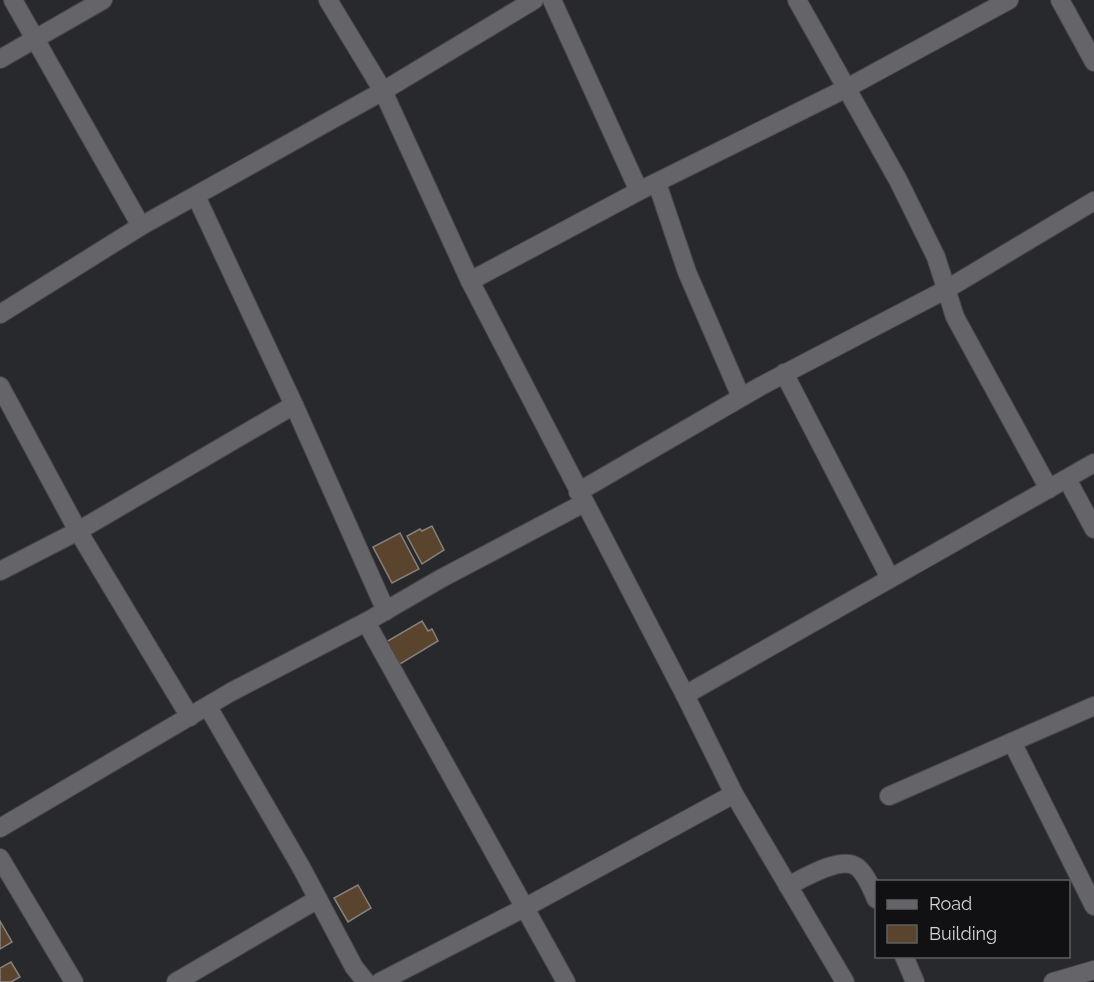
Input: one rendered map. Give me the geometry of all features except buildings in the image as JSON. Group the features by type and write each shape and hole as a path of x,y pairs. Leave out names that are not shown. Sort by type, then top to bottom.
{"street":[{"path":"13,0 141,226"},
{"path":"0,58 103,0"},
{"path":"328,0 383,91 470,281 734,794 845,982"},
{"path":"0,314 141,226 383,91 515,9 534,0"},
{"path":"552,0 639,191"},
{"path":"797,0 911,206 936,257 947,288 950,307 961,330 1049,489"},
{"path":"470,281 639,191 845,89 1009,0"},
{"path":"1060,0 1094,62"},
{"path":"657,183 687,272 741,397"},
{"path":"196,196 294,405 386,611"},
{"path":"0,828 231,692 386,611 581,497 741,397 947,288 1094,201"},
{"path":"784,373 891,578"},
{"path":"0,386 78,531 190,717"},
{"path":"0,571 78,531 294,405"},
{"path":"685,695 1094,463"},
{"path":"1067,479 1094,529"},
{"path":"366,622 566,982"},
{"path":"889,796 1094,706"},
{"path":"208,707 318,899 354,967 366,982"},
{"path":"1012,742 1094,906"},
{"path":"380,982 526,907 734,794"},
{"path":"788,886 830,866 846,862 858,867 875,897"},
{"path":"2,866 74,982"},
{"path":"176,982 318,899"},
{"path":"904,958 915,982"},
{"path":"1053,982 1094,970"}]}
